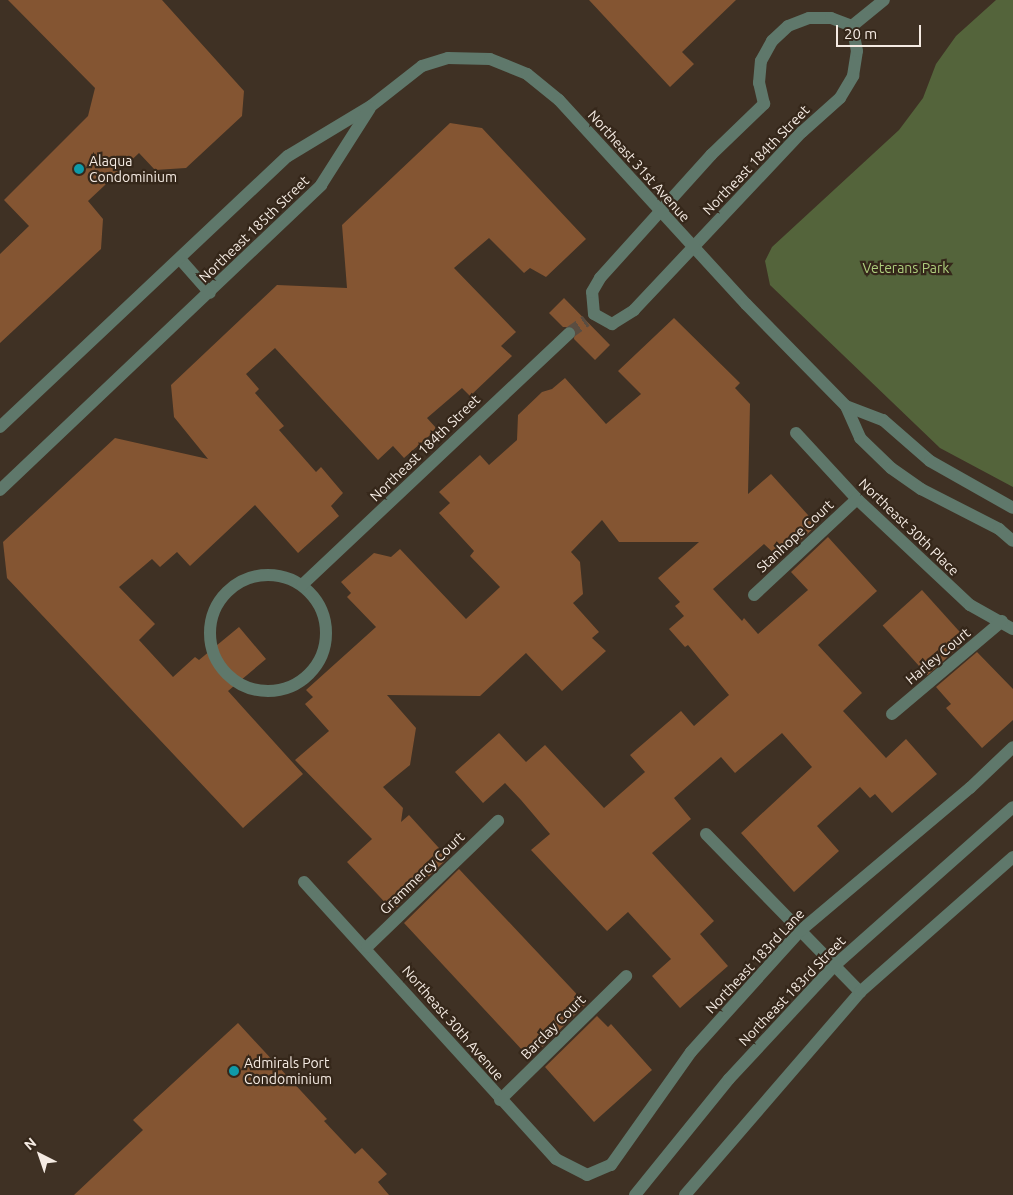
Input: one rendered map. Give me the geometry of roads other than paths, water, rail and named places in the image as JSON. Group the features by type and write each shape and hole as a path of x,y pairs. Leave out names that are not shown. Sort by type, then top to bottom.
{"street":[{"path":"852,26 884,0"},
{"name":"Northeast 184th Street","path":"809,18 831,18 852,26 857,51 853,76 840,98 802,132 623,319 612,324 590,317 592,292 600,278 662,213 711,155 764,104 759,83 761,61 772,41 788,26 809,18"},
{"name":"Northeast 31st Avenue","path":"371,106 422,66 464,57 504,63 527,74 555,96 693,248 846,406 860,438 891,468 921,489 999,529 1013,541"},
{"name":"Northeast 185th Street","path":"0,426 288,156 371,106"},
{"name":"Northeast 185th Street","path":"0,490 321,186 371,106"},
{"path":"180,259 210,293"},
{"name":"Northeast 184th Street","path":"302,585 569,333"},
{"name":"Northeast 31st Avenue","path":"846,406 883,420 930,461 1013,508"},
{"name":"Northeast 30th Place","path":"796,433 857,499 970,605 1002,621 1013,629"},
{"name":"Stanhope Court","path":"754,595 857,499"},
{"path":"267,575 285,577 302,585 313,595 326,623 323,654 316,668 292,687 277,692 246,688 232,680 220,668 212,651 209,634 212,616 220,600 233,586 249,578 267,575"},
{"name":"Harley Court","path":"892,714 1002,621"},
{"name":"Northeast 183rd Lane","path":"587,1175 611,1165 691,1052 800,931 970,788 1013,747"},
{"name":"Northeast 183rd Street","path":"635,1195 729,1079 834,966 1013,808"},
{"name":"Grammercy Court","path":"367,947 498,821"},
{"path":"706,834 860,992"},
{"path":"684,1195 860,992 1013,856"},
{"name":"Northeast 30th Avenue","path":"304,882 367,947 500,1100 556,1159 587,1175"},
{"name":"Barclay Court","path":"500,1100 626,976"}],"tunnel":[{"path":"569,333 586,321"}],"place":[{"name":"Alaqua Condominium","path":"79,169"},
{"name":"Admirals Port Condominium","path":"234,1071"}],"park label":[{"name":"Veterans Park","path":"906,268"}]}
